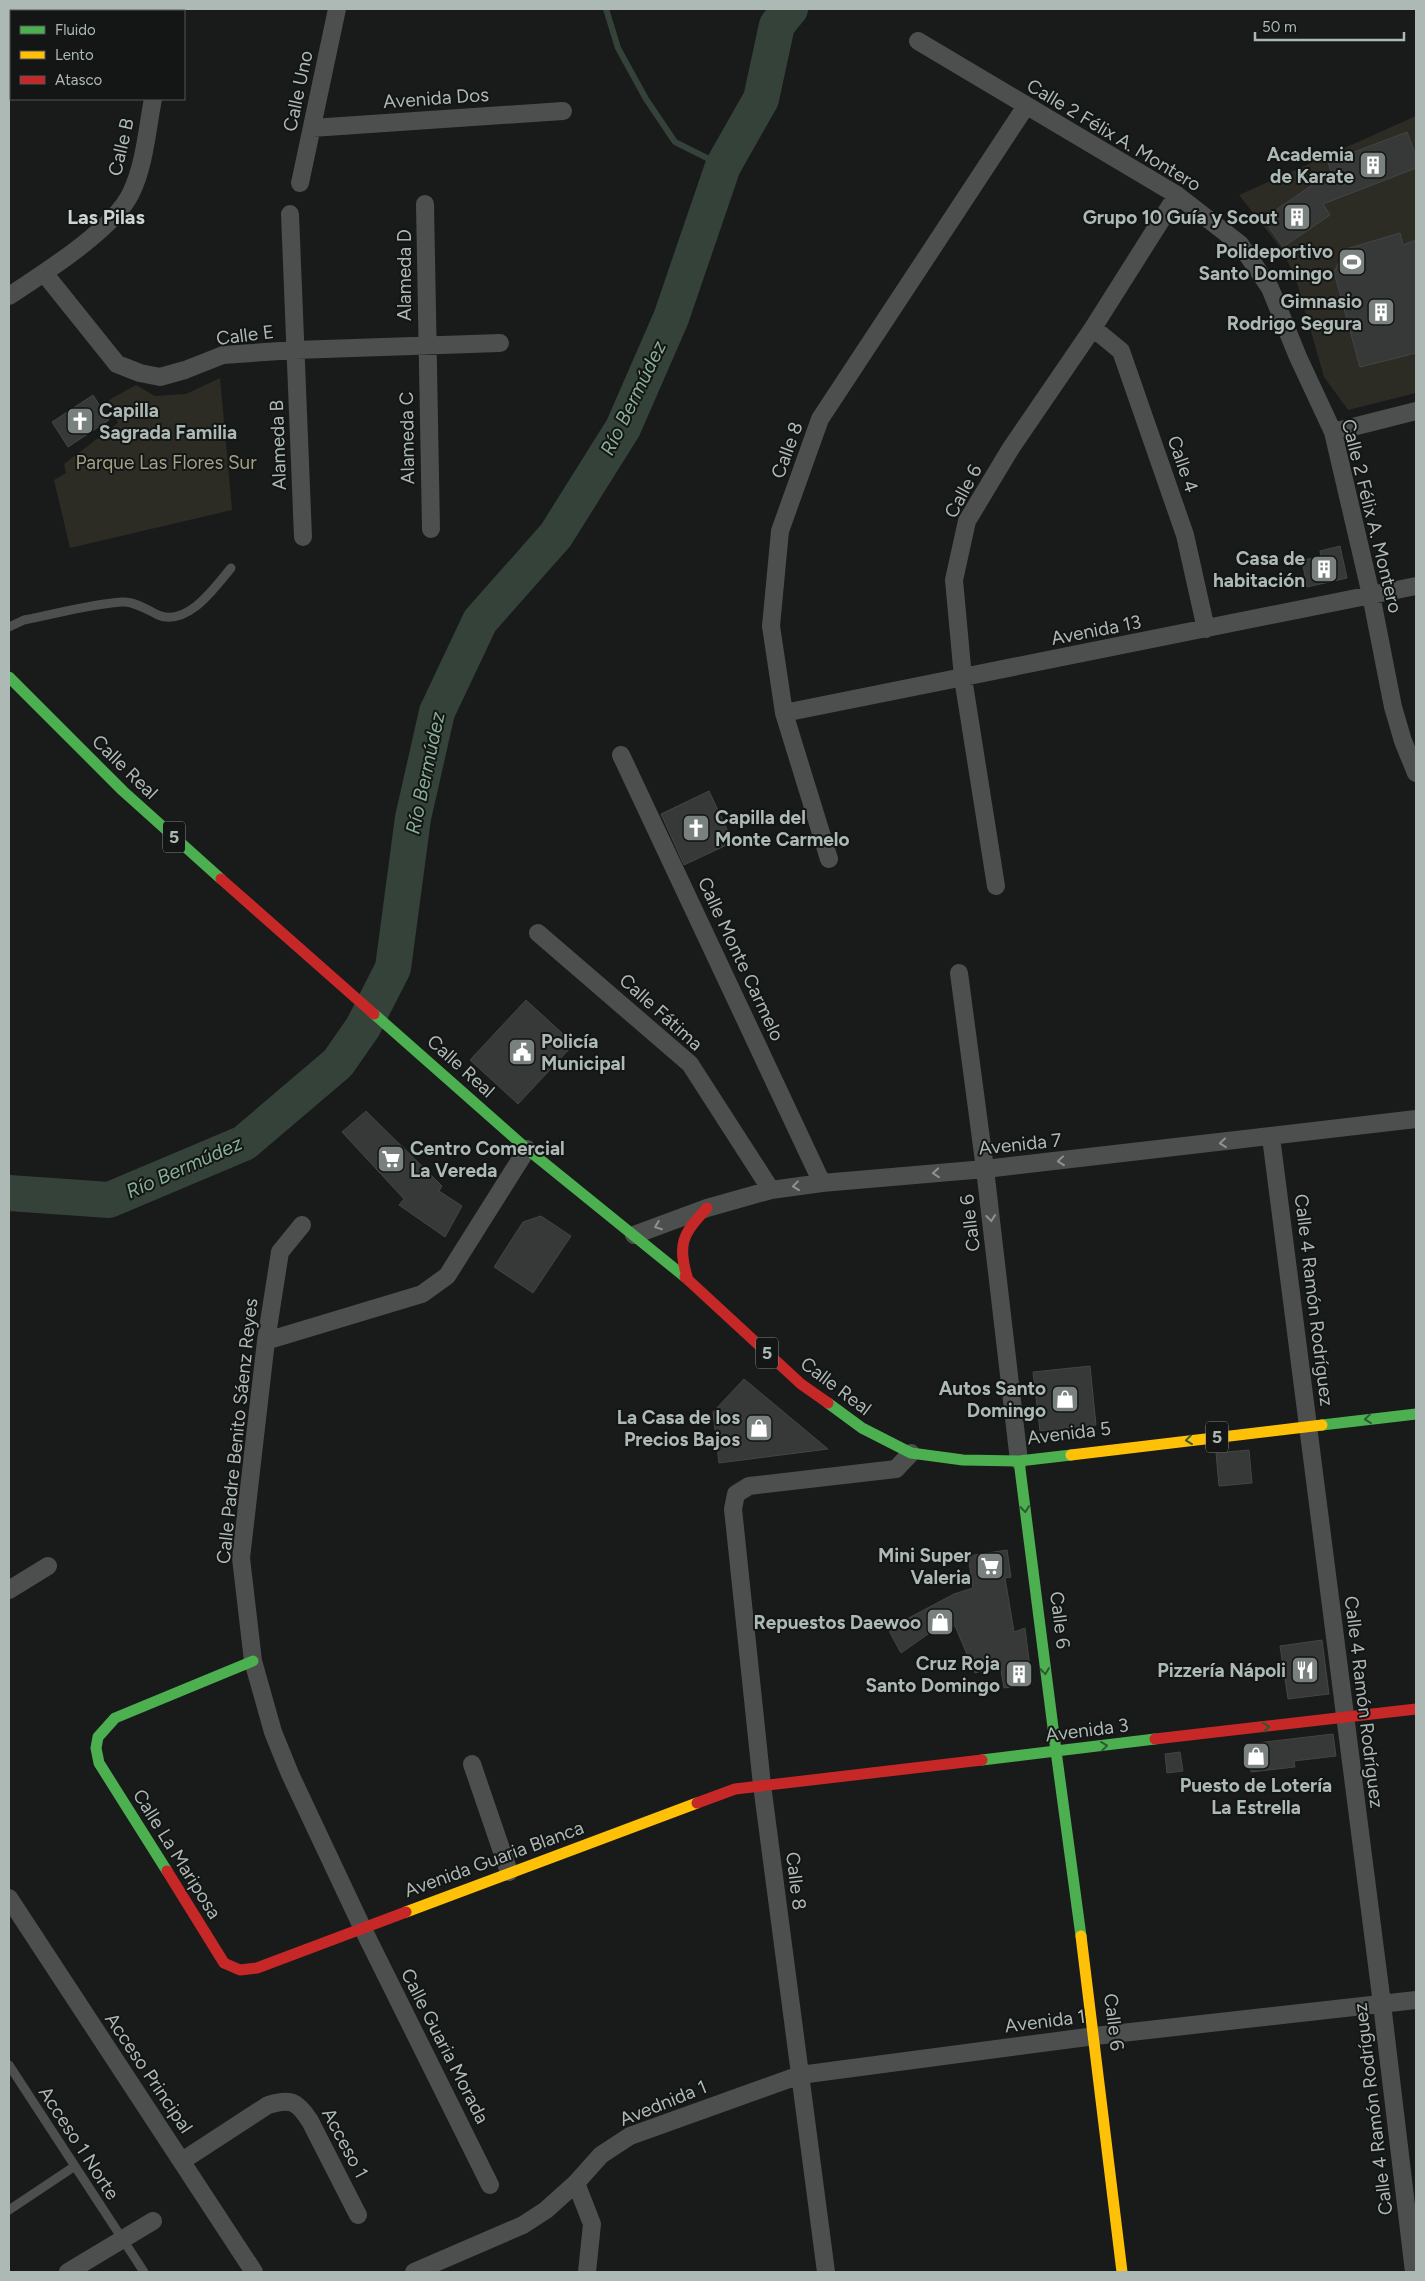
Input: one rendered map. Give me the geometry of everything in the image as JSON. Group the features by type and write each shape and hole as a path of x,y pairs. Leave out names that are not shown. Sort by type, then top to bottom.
{"main road":[{"name":"Calle Real","path":"9,677 123,791 527,1149 688,1280 801,1384 862,1428 911,1454"},
{"path":"688,1280 680,1257 681,1242 685,1232 707,1208"},
{"name":"Avenida 5","path":"911,1454 963,1460 1018,1461 1416,1414"},
{"name":"Calle 6","path":"1018,1461 1095,2036 1122,2272"},
{"name":"Calle La Mariposa","path":"240,1970 224,1963 99,1763 95,1748 99,1731 115,1718 253,1661"},
{"name":"Avenida 3","path":"762,1785 1416,1709"},
{"name":"Avenida Guaria Blanca","path":"240,1970 257,1968 509,1872 736,1789 762,1785"}],"street":[{"name":"Calle Uno","path":"300,183 337,9"},
{"name":"Calle 2 Félix A. Montero","path":"918,41 1177,195 1240,244 1270,288 1298,357 1333,432 1372,595 1393,707 1410,741 1416,773"},
{"name":"Calle B","path":"9,296 44,273 112,220 131,193 141,164 153,100"},
{"name":"Calle 8","path":"830,859 784,713 771,626 780,531 820,419 1026,106"},
{"name":"Avenida Dos","path":"312,128 563,110"},
{"name":"Calle 6","path":"996,886 963,678 954,580 967,521 1011,448 1093,328 1177,195"},
{"name":"Alameda D","path":"425,204 426,346"},
{"name":"Alameda B","path":"290,214 303,537"},
{"name":"Calle E","path":"44,273 117,364 160,377 223,356 295,350 500,343"},
{"name":"Calle 4","path":"1093,328 1121,352 1185,535 1206,629"},
{"name":"Alameda C","path":"426,346 431,528"},
{"path":"1333,432 1416,411"},
{"name":"Avenida 13","path":"784,713 1416,586"},
{"name":"Calle Monte Carmelo","path":"621,754 822,1183"},
{"name":"Calle Fátima","path":"538,933 690,1064 771,1190"},
{"name":"Calle 6","path":"959,974 985,1169 1018,1461"},
{"name":"Avenida 7","path":"634,1236 707,1208 771,1190 822,1183 985,1169 1416,1119"},
{"name":"Calle 4 Ramón Rodríguez","path":"1271,1137 1382,2004 1414,2272"},
{"path":"266,1341 422,1294 446,1276 527,1149"},
{"name":"Calle Padre Benito Sáenz Reyes","path":"302,1225 280,1252 266,1341 241,1558 253,1661 273,1732 290,1774 362,1927"},
{"name":"Calle 8","path":"826,2272 762,1785 733,1509 736,1494 749,1486 896,1469 911,1454"},
{"path":"9,1590 48,1566"},
{"path":"472,1764 509,1872"},
{"name":"Acceso Principal","path":"9,1898 254,2272"},
{"name":"Calle Guaria Morada","path":"362,1927 490,2184"},
{"name":"Avenida 1","path":"800,2075 1095,2036 1416,2000"},
{"name":"Avednida 1","path":"414,2272 523,2225 546,2210 576,2183 601,2155 630,2136 800,2075"},
{"name":"Acceso 1","path":"182,2161 268,2105 282,2101 291,2102 301,2108 310,2121 358,2215"},
{"path":"576,2183 592,2224 587,2272"},
{"path":"68,2272 153,2221"}],"lane":[{"path":"9,627 24,620 124,601 162,616 176,617 190,610 206,596 231,568"},
{"name":"Acceso 1 Norte","path":"9,2065 144,2272"},
{"path":"9,2210 75,2166"}],"green space":[{"path":"63,9 143,9 142,10"},
{"name":"Polideportivo Santo Domingo","path":"1416,116 1416,393 1348,410 1324,377 1295,276 1280,247 1239,195"},
{"name":"Parque Las Flores Sur","path":"220,378 232,510 70,548 54,480 66,473 64,464 118,423 109,400 136,385 155,396 186,394"}],"building":[{"path":"1407,132 1416,156 1416,168 1323,204 1330,215 1283,247 1263,219 1331,172 1328,162"},
{"name":"Gimnasio Rodrigo Segura","path":"1400,233 1403,245 1416,240 1416,353 1360,367 1334,272 1346,249"},
{"name":"Capilla Sagrada Familia","path":"93,395 109,420 68,447 52,422"},
{"name":"Casa de habitación","path":"1340,546 1347,578 1307,587 1302,560 1321,557 1320,551"},
{"name":"Capilla del Monte Carmelo","path":"709,791 733,842 684,865 661,814"},
{"name":"Policía Municipal","path":"526,1000 574,1044 518,1104 470,1060"},
{"name":"Centro Comercial La Vereda","path":"366,1111 442,1186 439,1191 462,1206 445,1237 399,1205 404,1199 342,1132"},
{"path":"541,1216 571,1236 533,1293 494,1267 523,1222"},
{"name":"Autos Santo Domingo","path":"1090,1366 1096,1425 1040,1431 1033,1372"},
{"name":"La Casa de los Precios Bajos","path":"744,1379 828,1449 719,1463 713,1412"},
{"path":"1249,1450 1252,1483 1219,1486 1216,1453"},
{"path":"1007,1550 1011,1577 1005,1578 1014,1632 1025,1628 1032,1684 1004,1688 1000,1665 975,1673 955,1626 931,1632 901,1653 888,1629 954,1594 973,1588 968,1556"},
{"name":"Pizzería Nápoli","path":"1322,1640 1329,1694 1288,1699 1280,1646"},
{"path":"1333,1734 1336,1756 1294,1761 1295,1767 1251,1772 1248,1744"},
{"path":"1180,1752 1183,1771 1167,1773 1165,1754"}],"waterway":[{"path":"606,9 618,48 646,99 675,142 723,166"},
{"name":"Río Bermúdez","path":"9,1193 109,1200 244,1143 338,1063 363,1027 393,968 413,818 437,712 480,621 556,535 623,428 671,318 723,166 761,99 777,25 790,9"}],"traffic: fast":[{"path":"9,677 123,791 221,879"},
{"path":"374,1014 527,1149 685,1277"},
{"path":"828,1403 862,1428 911,1453 963,1460 1019,1461 1071,1455"},
{"path":"1322,1425 1416,1414"},
{"path":"1019,1461 1056,1751 1155,1739"},
{"path":"167,1871 99,1763 96,1748 98,1737 115,1718 253,1661"},
{"path":"982,1760 1056,1751 1081,1936"}],"traffic: slow":[{"path":"1071,1455 1322,1425"},
{"path":"406,1912 697,1803"},
{"path":"1081,1936 1122,2272"}],"traffic: jam":[{"path":"221,879 374,1014"},
{"path":"688,1280 683,1257 684,1241 687,1233 707,1208"},
{"path":"685,1277 801,1384 828,1403"},
{"path":"1155,1739 1416,1709"},
{"path":"697,1803 735,1789 982,1760"},
{"path":"167,1871 224,1963 240,1970 257,1968 406,1912"}],"place":[{"name":"Academia de Karate","path":"1373,165"},
{"name":"Grupo 10 Guía y Scout","path":"1297,217"},
{"name":"Polideportivo Santo Domingo","path":"1352,262"},
{"name":"Gimnasio Rodrigo Segura","path":"1381,312"},
{"name":"Capilla Sagrada Familia","path":"80,421"},
{"name":"Casa de habitación","path":"1324,569"},
{"name":"Capilla del Monte Carmelo","path":"696,828"},
{"name":"Policía Municipal","path":"522,1052"},
{"name":"Centro Comercial La Vereda","path":"391,1159"},
{"name":"Autos Santo Domingo","path":"1065,1399"},
{"name":"La Casa de los Precios Bajos","path":"759,1428"},
{"name":"Mini Super Valeria","path":"990,1566"},
{"name":"Repuestos Daewoo","path":"940,1622"},
{"name":"Pizzería Nápoli","path":"1305,1670"},
{"name":"Cruz Roja Santo Domingo","path":"1019,1674"},
{"name":"Puesto de Lotería La Estrella","path":"1256,1756"}],"district":[{"name":"Las Pilas","path":"106,217"}]}
